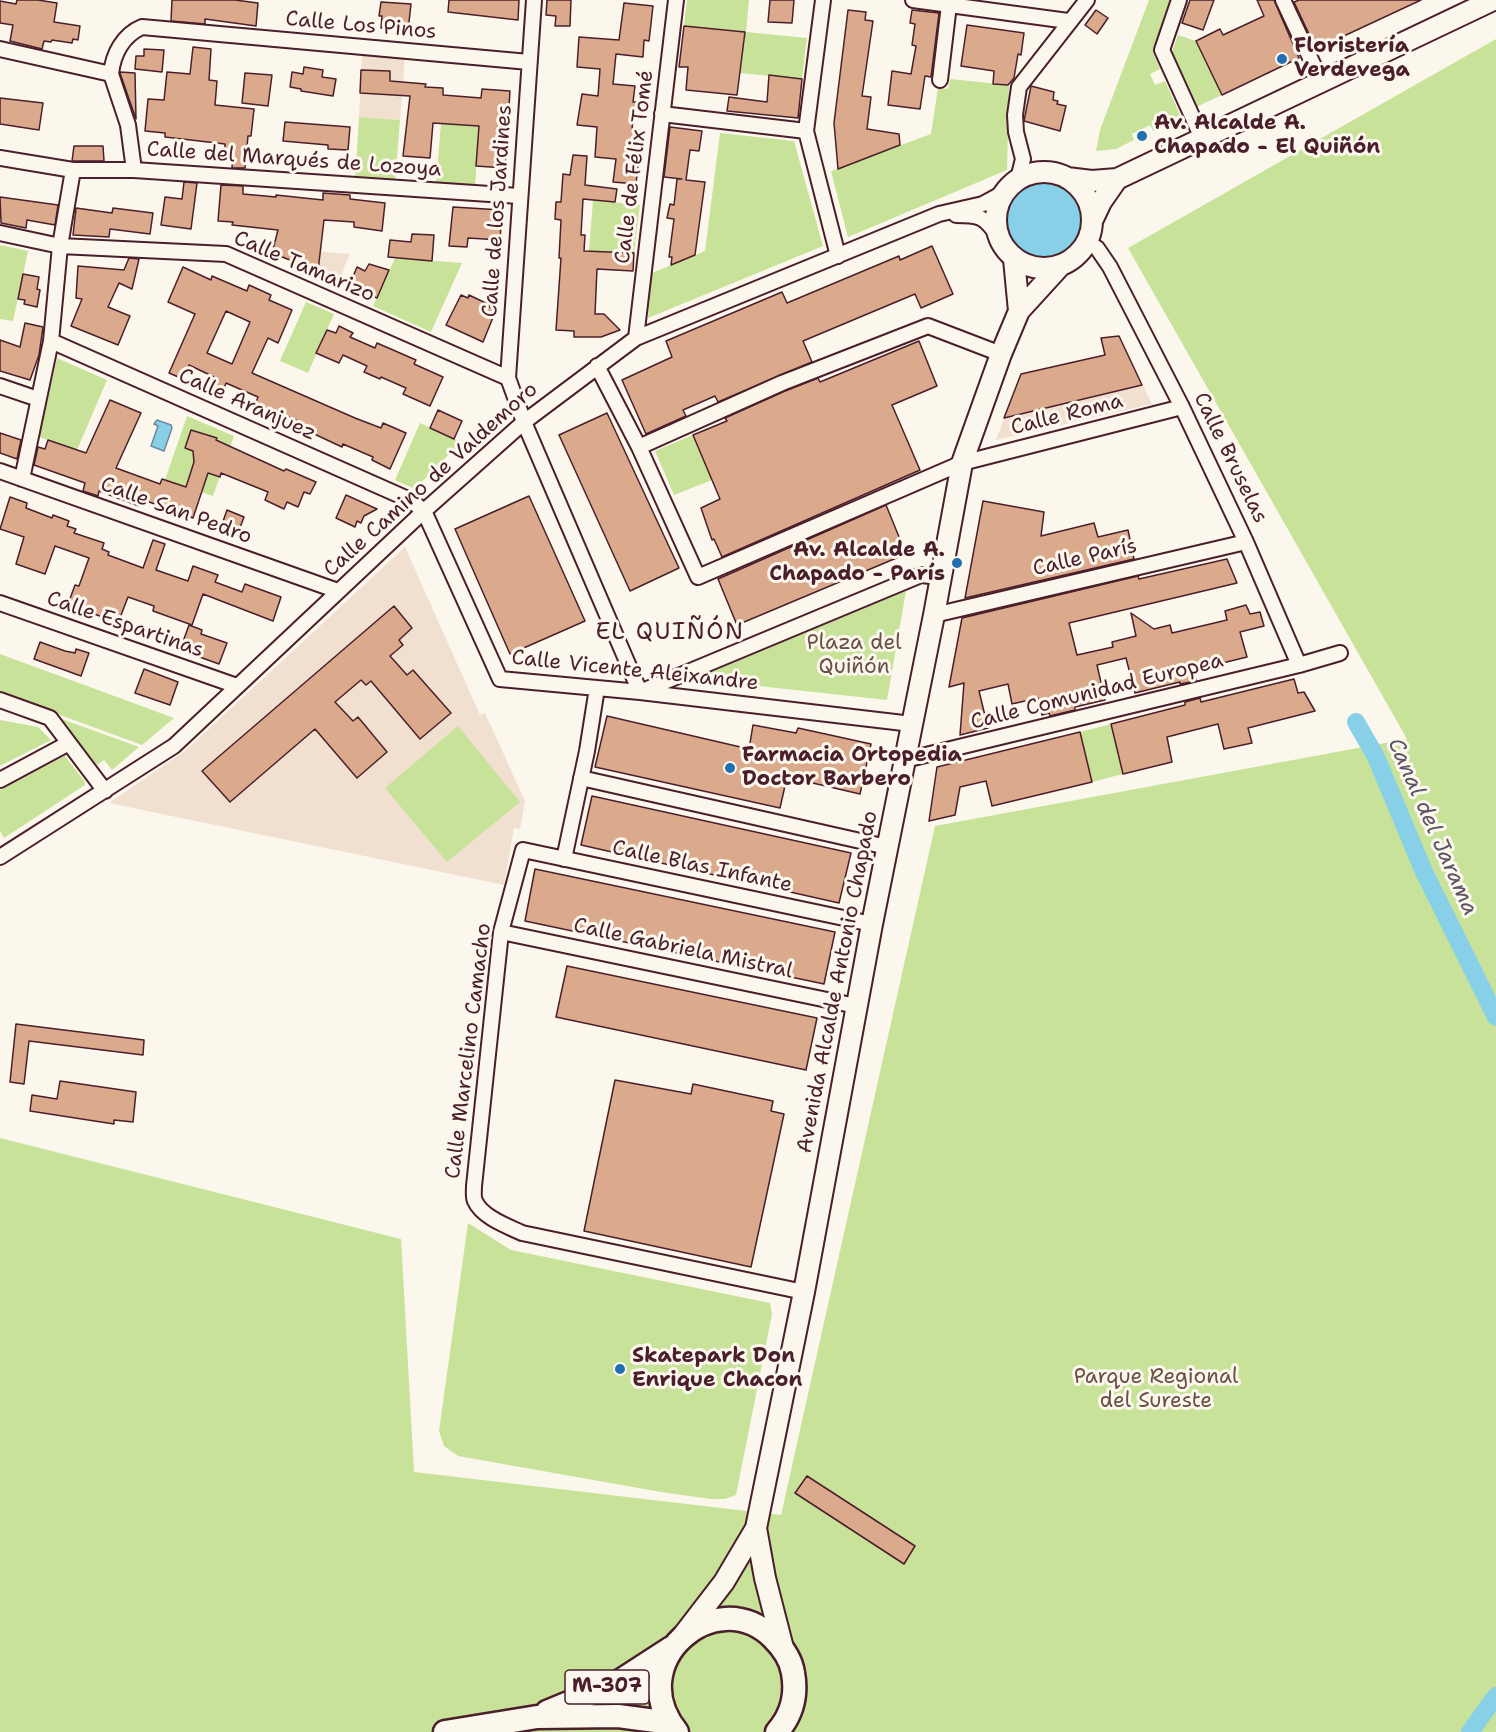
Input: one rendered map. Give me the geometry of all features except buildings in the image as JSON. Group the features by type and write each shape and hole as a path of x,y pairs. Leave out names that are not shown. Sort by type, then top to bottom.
{"main road":[{"path":"1067,178 1092,181 1117,178 1493,0"},
{"path":"1092,221 1091,208 1086,196 1077,185 1055,173 1042,172 1011,185 996,212 995,219 997,235 1004,248 1014,259 1029,266 1045,269 1061,265 1074,258 1087,243 1092,221 1117,178"},
{"name":"Avenida Alcalde Antonio Chapado","path":"1014,259 1019,311"},
{"name":"Avenida Alcalde Antonio Chapado","path":"756,1528 804,1292 856,1006 962,464 1001,354 1019,311 1061,265"},
{"path":"677,1642 724,1582 756,1528"},
{"path":"756,1528 765,1578 783,1648"},
{"name":"M-307","path":"537,1717 617,1683 702,1624 724,1619 747,1622 767,1632 783,1648 792,1666 795,1686 792,1706 784,1724 777,1732"},
{"name":"M-307","path":"673,1727 662,1705 659,1685 663,1666 677,1642"},
{"name":"M-307","path":"445,1732 537,1717 618,1716 673,1727"}],"street":[{"name":"Calle de los Jardines","path":"534,0 508,378 524,422 640,692"},
{"name":"Calle de Félix Tomé","path":"636,338 676,0"},
{"path":"823,0 806,131 838,256"},
{"path":"913,0 1068,21"},
{"path":"1011,185 1023,159 1016,132 1015,115 1019,87 1068,21 1087,0"},
{"path":"1179,0 1162,50 1202,138"},
{"path":"1283,0 1321,81"},
{"path":"940,80 949,5"},
{"name":"Calle Los Pinos","path":"111,74 112,62 118,48 131,32 142,27 529,62"},
{"path":"0,49 111,74"},
{"name":"Calle del Marqués de Lozoya","path":"111,74 128,125 134,170 519,196"},
{"path":"662,114 806,131"},
{"path":"0,158 73,170 134,170"},
{"path":"22,479 51,341 60,246 73,170"},
{"name":"Calle Camino de Valdemoro","path":"0,857 174,746 424,511 524,422 636,338 939,214 983,204 1011,185"},
{"name":"Calle Camino de Valdemoro","path":"939,214 969,215 986,219 997,235"},
{"name":"Calle Tamarizo","path":"0,233 60,246 226,254 508,378"},
{"name":"Calle Bruselas","path":"1087,243 1097,248 1110,267 1182,407 1246,542 1299,665"},
{"path":"597,366 639,447 782,383 928,326 1001,354"},
{"name":"Calle Aranjuez","path":"51,341 410,500 424,511"},
{"path":"0,386 38,399"},
{"name":"Calle Roma","path":"639,447 698,577 962,464 1182,407"},
{"name":"Calle San Pedro","path":"0,471 338,591"},
{"name":"Calle Vicente Aleixandre","path":"424,511 500,679 640,692 912,724"},
{"name":"Calle París","path":"934,615 1246,542"},
{"path":"640,692 921,575 940,577"},
{"name":"Calle Espartinas","path":"0,603 237,686"},
{"path":"1299,665 1340,653"},
{"name":"Calle Comunidad Europea","path":"905,760 1299,665"},
{"path":"564,859 597,688"},
{"path":"0,700 50,718 105,791"},
{"path":"0,780 69,743"},
{"path":"581,778 887,847"},
{"name":"Calle Blas Infante","path":"523,850 872,924"},
{"name":"Calle Marcelino Camacho","path":"523,850 501,932 474,1199 482,1209 522,1233 804,1292"},
{"name":"Calle Gabriela Mistral","path":"501,932 856,1006"}],"shaded area":[{"path":"362,53 405,56 400,120 359,117"},
{"path":"311,251 350,254 335,289 308,277"},
{"path":"1126,350 1152,404 996,440 1021,374"},
{"path":"405,547 480,715 485,713 525,801 520,829 514,828 504,885 109,803 186,750"}],"green space":[{"path":"687,0 749,0 746,32 807,38 802,79 740,73 745,32 684,26"},
{"path":"1149,0 1171,0 1153,53 1160,69 1150,74 1155,85 1165,81 1181,117 1153,131 1150,125 1132,134 1134,140 1116,149 1096,151 1100,130"},
{"path":"1178,35 1196,41 1222,95 1196,107 1172,52"},
{"name":"Parque Regional del Sureste","path":"1496,39 1496,1732 0,1732 0,1138 401,1239 414,1472 781,1515 935,826 1407,739 1128,248"},
{"path":"950,79 1009,85 1007,170 848,237 831,171 931,134 938,88 948,89"},
{"path":"359,117 400,120 395,182 355,180"},
{"path":"441,123 479,126 475,188 436,185"},
{"path":"720,133 794,141 823,246 648,318 652,273 705,251"},
{"path":"593,200 640,205 634,253 589,251"},
{"path":"0,245 28,251 13,321 0,319"},
{"path":"395,258 462,263 431,332 373,306"},
{"path":"306,302 334,314 308,373 280,361"},
{"path":"57,358 107,380 77,450 39,437"},
{"path":"187,416 234,436 213,496 165,480"},
{"path":"420,423 461,442 415,489 395,480"},
{"path":"693,435 712,480 674,495 655,451"},
{"name":"Plaza del Quiñón","path":"906,591 887,700 694,679"},
{"path":"0,654 174,718 142,745 0,693"},
{"path":"59,718 139,747 112,770 104,760 97,765"},
{"path":"0,720 38,727 51,740 0,766"},
{"path":"1111,724 1123,774 1092,782 1080,732"},
{"path":"458,726 520,802 447,862 385,788"},
{"path":"65,756 85,785 4,838 0,831 0,790"},
{"path":"468,1223 511,1250 770,1303 772,1314 736,1495 725,1499 711,1499 661,1492 458,1456 444,1446 439,1431"}],"water":[{"path":"1044,181 1058,184 1071,192 1079,205 1082,219 1079,233 1071,246 1058,254 1044,257 1030,254 1017,246 1009,233 1006,219 1009,205 1017,192 1030,184"},
{"path":"157,420 171,425 172,428 164,451 151,446 158,426 154,424"}],"waterway":[{"name":"Canal del Jarama","path":"1356,722 1376,757 1424,872 1496,1017"},
{"name":"Canal del Jarama","path":"1470,1732 1496,1696"}],"place":[{"name":"Floristería Verdevega","path":"1282,59"},
{"name":"Av. Alcalde A. Chapado - El Quiñón","path":"1142,136"},
{"name":"Av. Alcalde A. Chapado - París","path":"957,563"},
{"name":"Farmacia Ortopedia Doctor Barbero","path":"730,768"},
{"name":"Skatepark Don Enrique Chacon","path":"620,1369"}],"district":[{"name":"EL QUIÑÓN","path":"670,633"}]}
